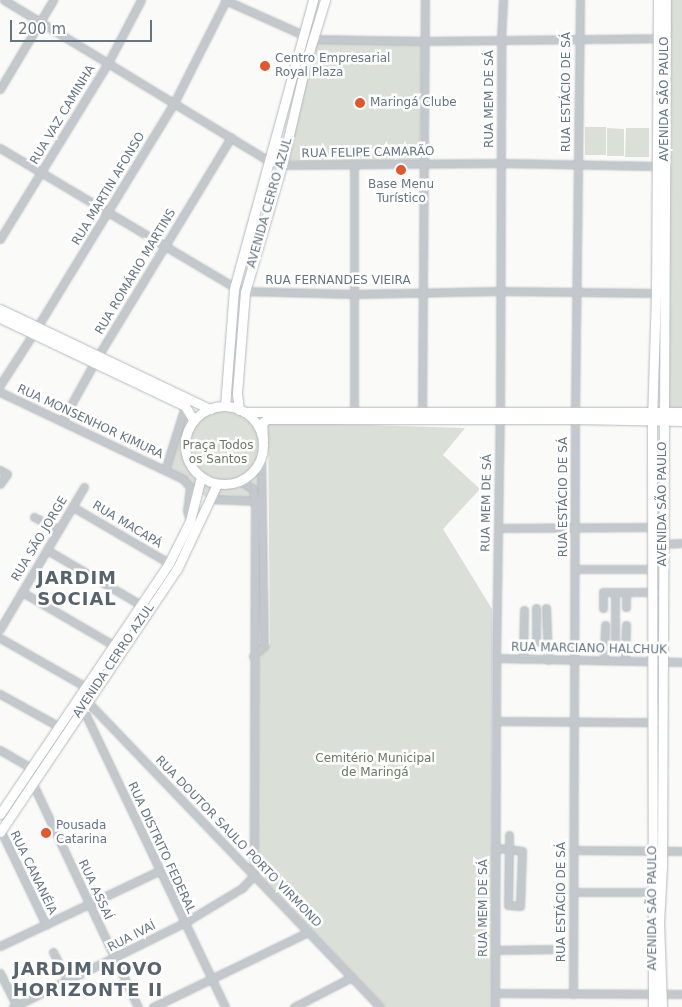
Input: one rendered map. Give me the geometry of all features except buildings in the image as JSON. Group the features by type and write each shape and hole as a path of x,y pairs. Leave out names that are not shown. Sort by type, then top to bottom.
{"main road":[{"name":"AVENIDA CERRO AZUL","path":"225,406 234,289 313,0"},
{"name":"AVENIDA CERRO AZUL","path":"242,411 236,393 245,292 282,165 312,39 324,0"},
{"name":"AVENIDA SÃO PAULO","path":"658,0 655,212 664,253 662,544 653,662 658,722"},
{"path":"658,0 662,4 665,17"},
{"name":"AVENIDA SÃO PAULO","path":"653,1007 657,995 659,922 658,722 662,662 658,592 653,569 652,422 666,0"},
{"path":"0,308 35,330 96,360 186,402 210,409"},
{"path":"0,318 35,330"},
{"path":"186,402 194,421"},
{"path":"354,416 242,411 225,406 210,409 194,421 188,430 186,450 188,460 201,477 217,484 230,484 241,481 249,476 261,460 262,423 267,419 354,416 575,415 653,411 682,412"},
{"path":"242,411 260,429 263,440"},
{"path":"575,415 652,422 682,421"},
{"name":"AVENIDA CERRO AZUL","path":"1,810 85,705 177,569 201,477"},
{"name":"AVENIDA CERRO AZUL","path":"0,832 32,782 43,749 182,546 217,484"},
{"name":"AVENIDA SÃO PAULO","path":"658,851 653,892 657,995 662,1007"}],"street":[{"name":"RUA FELIPE CAMARÃO","path":"4,0 269,161 282,165 502,163 657,166"},
{"path":"0,88 54,0"},
{"name":"RUA VAZ CAMINHA","path":"0,239 108,63 141,0"},
{"path":"226,0 312,39 424,41 657,38"},
{"name":"RUA MARTIN AFONSO","path":"0,385 174,103 226,0"},
{"path":"422,415 424,0"},
{"name":"RUA MEM DE SÁ","path":"495,1007 496,658 500,415 501,40 503,0"},
{"name":"RUA ESTÁCIO DE SÁ","path":"573,994 572,892 576,569 575,415 578,40 580,0"},
{"name":"RUA ROMÁRIO MARTINS","path":"62,421 96,360 231,137"},
{"name":"RUA FERNANDES VIEIRA","path":"0,148 109,211 234,289 245,292 355,294 500,291 656,293"},
{"path":"354,164 354,416"},
{"name":"RUA MONSENHOR KIMURA","path":"0,392 183,479 190,487 187,510 190,521"},
{"path":"165,470 186,402"},
{"path":"254,656 264,646 261,460"},
{"path":"0,470 6,474 0,484"},
{"path":"241,481 253,489 255,500 254,875"},
{"name":"RUA SÃO JORGE","path":"0,629 84,487"},
{"path":"209,499 263,501"},
{"name":"RUA MACAPÁ","path":"73,506 169,563"},
{"path":"34,517 59,530"},
{"path":"498,528 653,528"},
{"path":"662,544 682,543"},
{"path":"47,550 141,605"},
{"path":"576,569 653,569"},
{"path":"22,592 113,645"},
{"path":"603,608 603,592 658,592"},
{"path":"615,592 615,641"},
{"path":"626,592 626,607"},
{"path":"536,608 536,642"},
{"path":"546,608 548,660"},
{"path":"523,659 524,610"},
{"path":"626,625 626,655"},
{"path":"604,657 605,626"},
{"name":"RUA DOUTOR SAULO PORTO VIRMOND","path":"0,638 80,694 85,705 254,875 380,1007"},
{"path":"605,640 625,641"},
{"path":"524,642 548,642"},
{"name":"RUA MARCIANO HALCHUK","path":"496,658 682,662"},
{"path":"0,694 58,726"},
{"name":"RUA DISTRITO FEDERAL","path":"85,705 159,871 225,1007"},
{"path":"496,721 658,722"},
{"path":"0,750 35,769"},
{"name":"RUA ASSAÍ","path":"32,782 138,1007"},
{"name":"RUA CANANÉIA","path":"0,832 46,925"},
{"path":"495,848 509,849 522,851 520,906 508,905 509,849 509,835"},
{"path":"573,850 682,851"},
{"path":"0,946 159,871"},
{"name":"RUA IVAÍ","path":"15,1006 184,923 242,888 254,875"},
{"path":"572,892 653,892"},
{"path":"153,1007 308,932"},
{"path":"495,950 559,949"},
{"path":"53,952 68,981"},
{"path":"0,972 15,1006"},
{"path":"294,1007 352,977"},
{"path":"495,993 682,994"}],"green space":[{"path":"669,0 682,0 682,410 664,410"},
{"name":"Maringá Clube","path":"314,41 421,45 420,162 288,161"},
{"path":"585,127 606,127 606,155 585,155"},
{"path":"607,128 624,129 624,156 607,156"},
{"path":"626,128 649,128 649,157 625,157"},
{"name":"Praça Todos os Santos","path":"185,406 201,414 217,407 231,407 244,412 253,419 263,440 261,460 263,501 209,499 165,470"},
{"name":"Cemitério Municipal de Maringá","path":"268,422 465,428 443,455 480,489 443,529 492,609 492,1007 386,1007 257,873 259,658 270,644"}],"place":[{"name":"Centro Empresarial Royal Plaza","path":"265,66"},
{"name":"Maringá Clube","path":"360,103"},
{"name":"Base Menu Turístico","path":"401,170"},
{"name":"Pousada Catarina","path":"46,833"}],"district":[{"name":"JARDIM SOCIAL","path":"77,589"},
{"name":"JARDIM NOVO HORIZONTE II","path":"88,980"}]}
